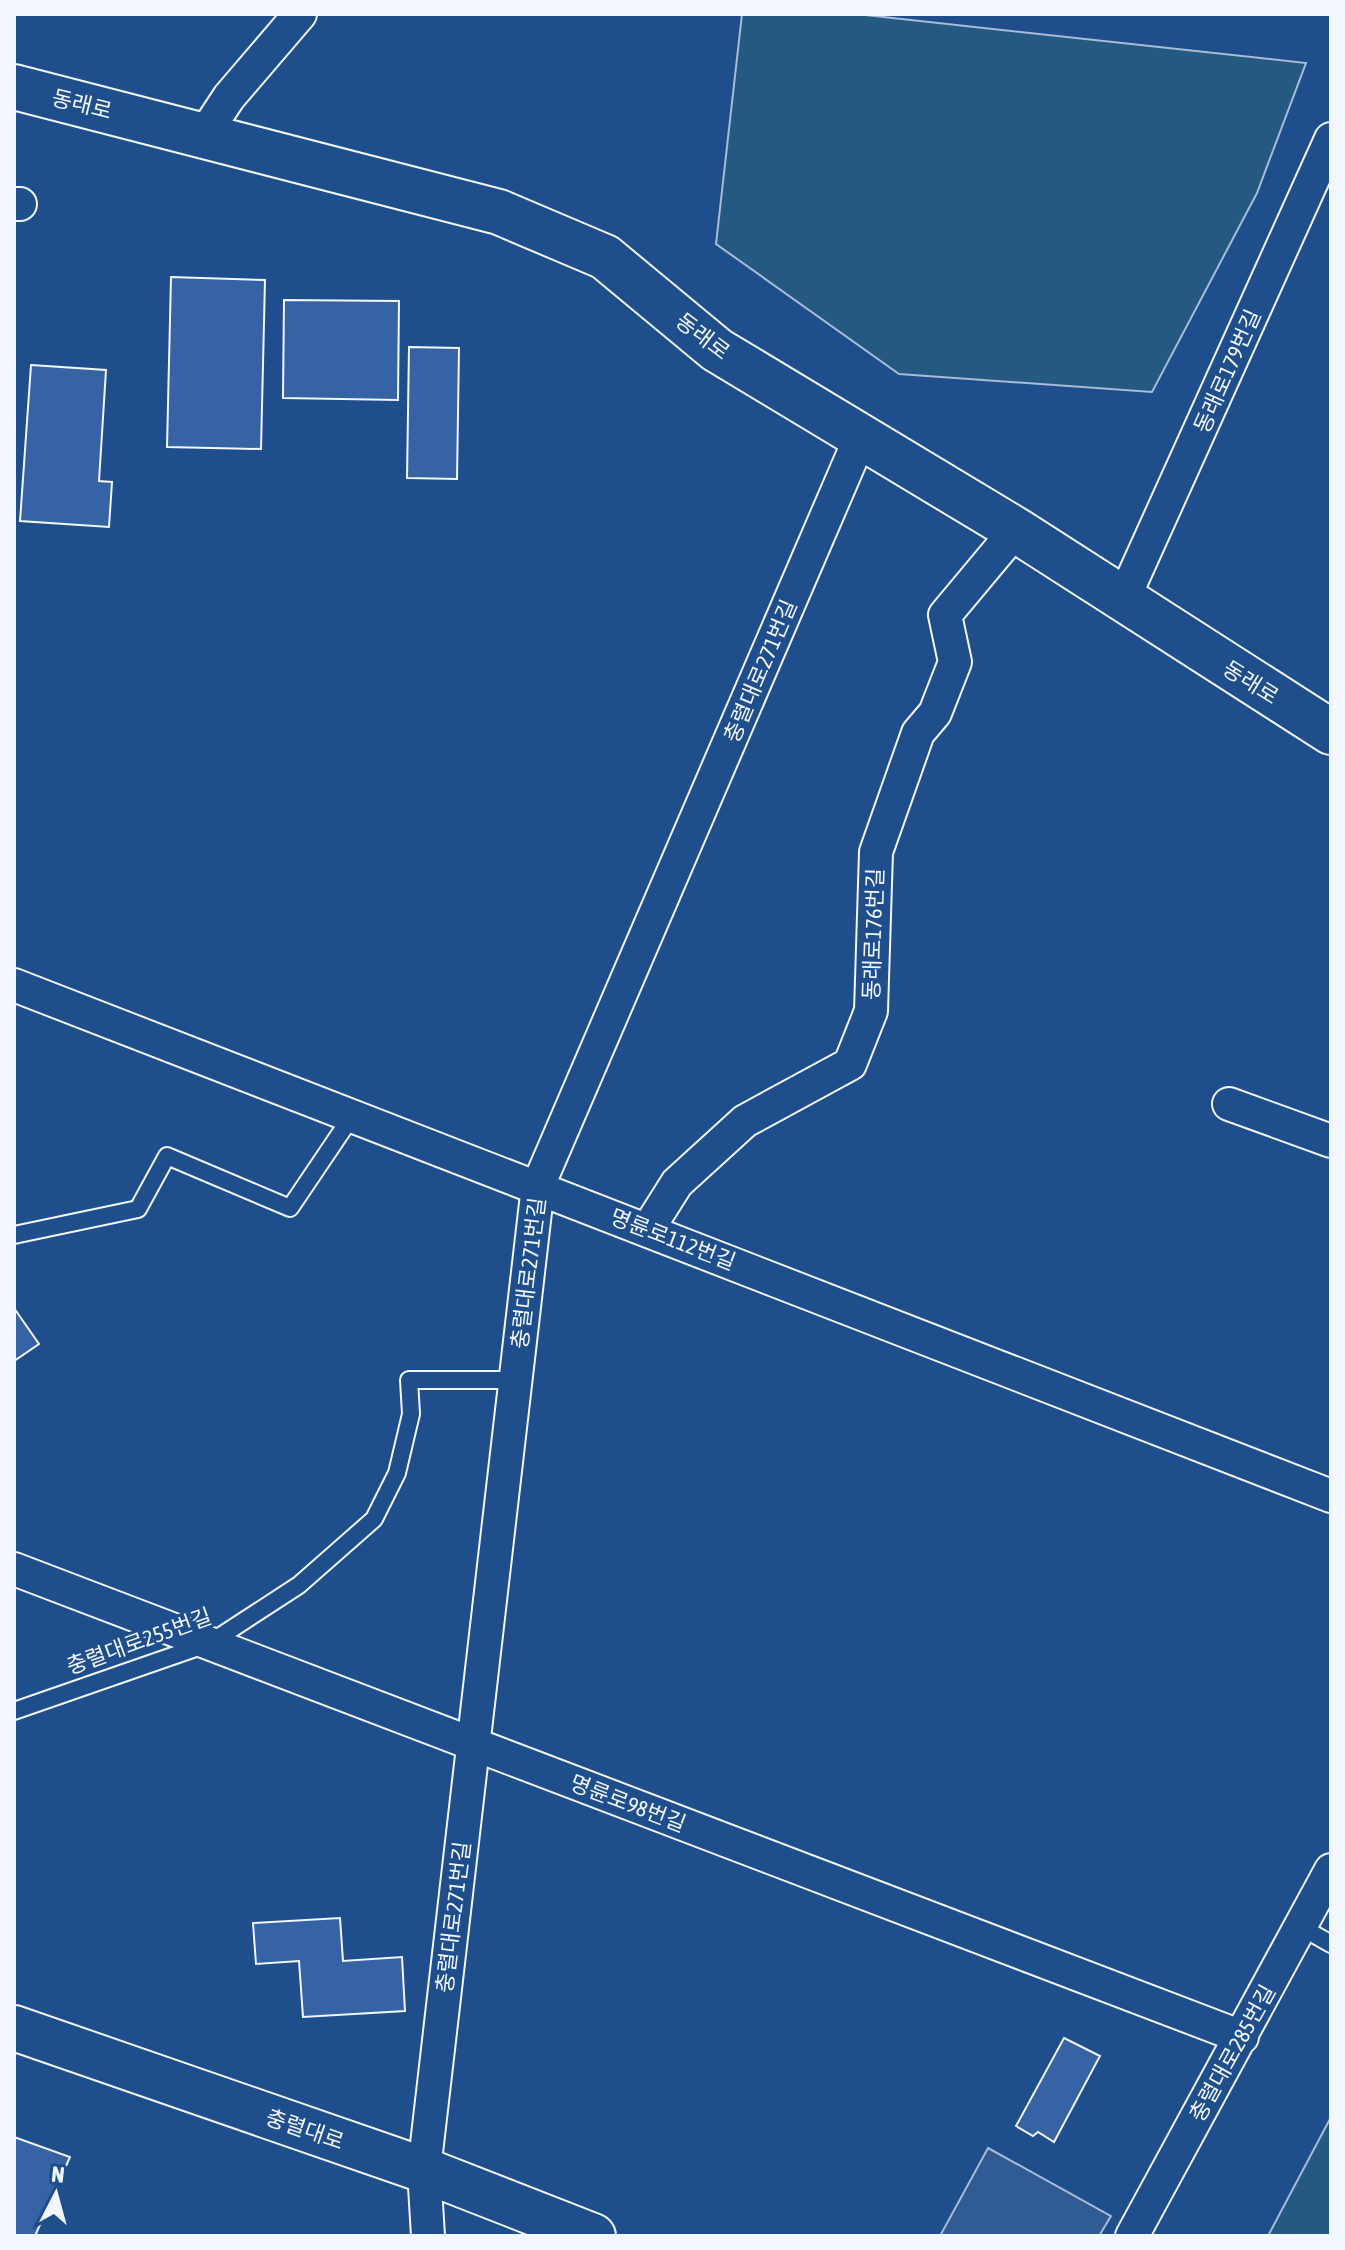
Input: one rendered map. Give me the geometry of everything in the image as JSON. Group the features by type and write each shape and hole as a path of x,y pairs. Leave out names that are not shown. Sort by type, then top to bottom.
{"main road":[{"name":"동래로","path":"14,87 499,212 605,257 717,350 1016,530 1122,602 1331,732"},
{"name":"충렬대로","path":"14,2028 424,2170 593,2236"}],"street":[{"path":"204,135 229,97 300,14"},
{"name":"동래로179번길","path":"1122,602 1331,139"},
{"name":"충렬대로271번길","path":"428,2236 424,2170 538,1186 861,436"},
{"name":"동래로176번길","path":"648,1229 677,1183 745,1121 850,1064 871,1011 876,852 918,733 935,713 955,662 945,615 1016,530"},
{"name":"명륜로112번길","path":"14,985 1331,1496"},
{"path":"1229,1104 1331,1141"},
{"name":"명륜로98번길","path":"14,1569 1242,2037"},
{"name":"충렬대로285번길","path":"1132,2236 1331,1870"}],"lane":[{"path":"14,1235 138,1209 167,1156 290,1208 352,1116"},
{"name":"충렬대로255번길","path":"14,1711 210,1643 299,1585 374,1519 397,1473 411,1414 409,1380 516,1380"},
{"path":"1301,1927 1331,1944"}],"shaded area":[{"path":"742,14 856,14 1306,63 1257,193 1152,392 899,374 716,244"},
{"path":"1331,2117 1331,2236 1268,2236"},
{"path":"988,2148 1111,2216 1099,2236 940,2236"}],"building":[{"path":"171,277 265,280 261,449 167,447"},
{"path":"284,300 399,301 398,400 283,398"},
{"path":"409,347 459,348 457,479 407,478"},
{"path":"31,365 106,370 99,481 112,482 109,527 20,521"},
{"path":"14,1308 39,1344 14,1361"},
{"path":"340,1918 343,1961 402,1957 405,2011 303,2017 299,1961 256,1964 253,1923"},
{"path":"1064,2038 1100,2056 1054,2142 1038,2132 1033,2136 1016,2126"},
{"path":"14,2137 70,2157 35,2236 14,2236"}]}
